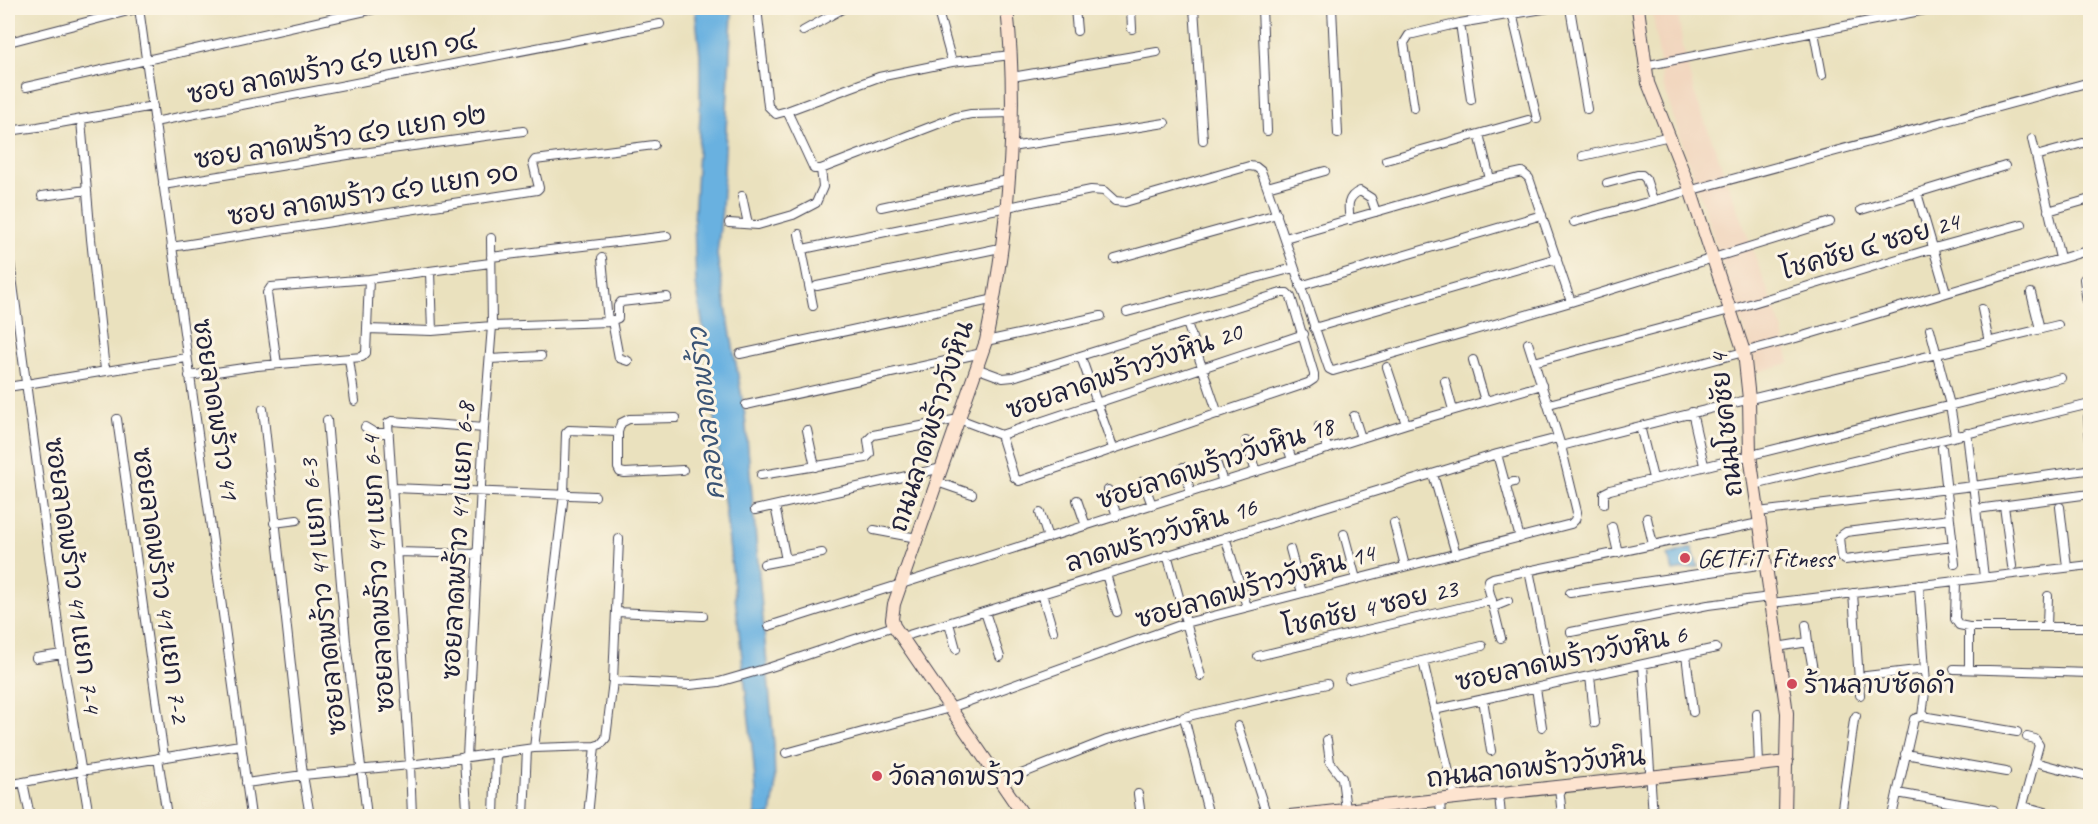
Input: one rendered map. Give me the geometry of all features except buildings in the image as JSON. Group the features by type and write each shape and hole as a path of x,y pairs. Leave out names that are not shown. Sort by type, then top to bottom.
{"main road":[{"name":"ถนนลาดพร้าววังหิน","path":"894,626 892,611 984,347 994,299 1008,180 1013,113 1007,8"},
{"name":"ถนนโชคชัย 4","path":"1638,8 1644,66 1653,98 1690,189 1744,352 1749,399 1750,455 1787,713 1785,816"},
{"path":"894,626 1024,816"},
{"name":"ถนนลาดพร้าววังหิน","path":"1290,816 1346,810 1371,812 1455,798 1787,762"}],"street":[{"path":"9,42 139,8"},
{"name":"ซอยลาดพร้าว 41","path":"139,8 251,816"},
{"path":"26,87 379,8"},
{"path":"758,8 768,106 776,114 879,76 952,62 1011,55"},
{"path":"803,31 844,8"},
{"path":"937,8 952,62"},
{"path":"1075,8 1077,31"},
{"path":"1131,8 1132,29"},
{"path":"1194,8 1203,140"},
{"path":"1262,8 1267,131"},
{"path":"1332,8 1338,134"},
{"path":"1414,108 1404,42 1409,35 1460,23 1549,8"},
{"path":"1570,8 1587,109"},
{"path":"1644,66 1935,8"},
{"path":"1386,160 1532,120 1512,13"},
{"path":"1460,23 1471,100"},
{"name":"ซอย ลาดพร้าว ๔๑ แยก ๑๔","path":"154,123 660,24"},
{"path":"1814,32 1822,75"},
{"path":"1012,77 1157,52"},
{"path":"1574,222 2091,82"},
{"path":"8,131 153,106"},
{"path":"787,111 814,169 821,169 956,117 971,114 1013,113"},
{"path":"81,120 105,370"},
{"path":"1011,147 1166,123"},
{"name":"ซอย ลาดพร้าว ๔๑ แยก ๑๒","path":"163,185 348,155 523,131"},
{"path":"1479,134 1490,179"},
{"path":"1583,156 1670,136"},
{"path":"2032,139 2060,258"},
{"path":"2036,156 2091,141"},
{"name":"ซอย ลาดพร้าว ๔๑ แยก ๑๐","path":"171,247 537,190 535,160 654,145"},
{"path":"802,249 1098,190 1110,195 1115,201 1125,202 1249,166 1256,167 1261,171 1267,187 1314,328 1329,369 1332,371 1571,302 1830,222"},
{"path":"1861,210 2005,166"},
{"path":"729,224 758,225 793,215 816,203 824,187 821,169"},
{"path":"1267,187 1325,171"},
{"path":"1285,238 1490,179 1522,172 1527,175 1571,302"},
{"path":"1608,183 1642,175 1646,179 1653,200"},
{"path":"881,207 1008,180"},
{"path":"42,196 87,190"},
{"path":"1350,220 1349,199 1360,191 1371,198 1376,212"},
{"path":"1917,193 1946,292"},
{"path":"742,196 748,224"},
{"path":"2048,211 2091,199"},
{"path":"1115,259 1277,214"},
{"path":"1300,286 1542,215"},
{"name":"โชคชัย ๔ ซอย 24","path":"1534,362 1730,310 1934,248 2022,224"},
{"path":"799,234 813,306"},
{"path":"276,364 267,293 268,289 274,286 430,272 490,260 667,236"},
{"name":"ซอยลาดพร้าว 41 แยก 6-8","path":"467,810 466,757 484,428 492,326 491,238"},
{"name":"ซอยลาดพร้าว 41 แยก 7-4","path":"8,247 62,654 89,816"},
{"path":"817,286 1000,248"},
{"path":"1549,404 1744,352 2091,250"},
{"path":"602,258 610,321 619,358 628,361"},
{"path":"1314,328 1557,258"},
{"path":"1127,312 1294,268"},
{"path":"430,272 432,331"},
{"path":"189,376 276,364 362,357 366,353 369,279"},
{"path":"2084,279 2089,297 2091,328"},
{"path":"976,368 1003,378 1013,377 1281,293 1287,293 1291,297 1304,334 1314,379 1218,414 1017,481 1001,435"},
{"path":"2031,293 2040,329"},
{"path":"367,329 432,331 610,321 618,318 618,306 621,302 667,297"},
{"path":"740,354 994,299"},
{"path":"1982,309 1989,342"},
{"path":"746,405 1101,316"},
{"path":"1186,323 1218,414"},
{"name":"ลาดพร้าววังหิน 16","path":"902,637 1497,454 1640,426 2058,325"},
{"path":"1930,329 1950,405 1955,435"},
{"name":"ซอยลาดพร้าววังหิน 20","path":"959,418 1001,435 1304,334"},
{"path":"1528,343 1560,442"},
{"path":"490,359 541,356"},
{"path":"1081,357 1113,448"},
{"path":"8,387 186,358"},
{"path":"349,359 355,401"},
{"path":"1473,360 1485,401"},
{"path":"1387,367 1406,424"},
{"path":"1604,504 1604,493 1653,478 2061,378"},
{"path":"1445,381 1453,410"},
{"name":"ซอยลาดพร้าววังหิน 18","path":"769,626 1406,424 1542,385"},
{"path":"1754,485 2091,404"},
{"path":"262,409 303,775 310,816"},
{"path":"1692,412 1704,465"},
{"path":"1354,416 1362,438"},
{"path":"2088,417 2091,440"},
{"path":"676,418 624,420 618,432 620,472 683,470"},
{"path":"761,475 866,458 870,451 868,440 873,435 959,418"},
{"name":"ซอยลาดพร้าว 41 แยก 7-2","path":"117,419 161,758 166,816"},
{"name":"ซอยลาดพร้าว 41 แยก 6-3","path":"327,420 346,642 367,816"},
{"name":"ซอยลาดพร้าว 41 แยก 6-4","path":"412,816 388,423 392,421 484,428"},
{"path":"1319,426 1328,449"},
{"path":"1640,426 1653,478"},
{"path":"365,427 375,433 389,433"},
{"path":"524,816 564,494 566,432 569,430 618,432"},
{"path":"807,430 815,467"},
{"path":"1967,433 1984,577"},
{"path":"1285,440 1292,460"},
{"path":"1246,441 1256,472"},
{"name":"ซอยลาดพร้าววังหิน 14","path":"786,753 950,708 1186,623 1571,524 1577,512 1560,442"},
{"path":"1942,448 1955,564"},
{"path":"1497,454 1510,483 1520,538"},
{"path":"1214,456 1223,482"},
{"path":"1501,638 1492,603 1489,580 1493,578 1618,553 1759,518 2086,470 2091,466"},
{"path":"1183,467 1191,493"},
{"path":"755,510 942,468"},
{"path":"1433,474 1456,554"},
{"path":"1143,481 1152,505"},
{"path":"937,482 972,494"},
{"path":"393,488 595,496"},
{"path":"1108,490 1117,516"},
{"path":"1977,509 2091,494"},
{"path":"1077,500 1086,526"},
{"path":"775,506 786,561"},
{"path":"2004,506 2012,566"},
{"path":"2060,507 2067,567"},
{"path":"1040,513 1048,538"},
{"path":"1647,518 1653,545"},
{"path":"1950,519 1846,532 1839,537 1842,557 1845,560 1953,546"},
{"path":"274,523 297,520"},
{"path":"1394,523 1405,566"},
{"path":"1612,527 1618,553"},
{"path":"874,530 917,538"},
{"path":"1344,534 1356,579"},
{"path":"1225,537 1247,607"},
{"path":"246,783 410,765 531,748 601,744 606,738 613,681 619,539"},
{"path":"1290,549 1302,593"},
{"path":"397,552 478,555"},
{"path":"764,564 822,553"},
{"path":"1167,554 1202,676"},
{"path":"1570,593 1765,564"},
{"path":"1571,632 1708,605 1853,593 2091,565"},
{"path":"1529,570 1545,651"},
{"path":"1106,574 1117,612"},
{"path":"1956,581 1955,619 1959,625 1970,627 2091,627"},
{"path":"1919,585 1925,669 1922,716"},
{"path":"1853,593 1860,695"},
{"path":"1042,594 1053,631"},
{"path":"2047,626 2048,596"},
{"name":"โชคชัย 4 ซอย 23","path":"1258,656 1508,601"},
{"path":"616,612 703,616"},
{"path":"985,612 1000,657"},
{"path":"949,623 956,649"},
{"path":"1806,625 1813,670"},
{"path":"613,681 690,685 719,681 771,667 894,626"},
{"path":"1969,669 1970,627"},
{"path":"1777,647 1808,642"},
{"path":"1348,679 1482,646"},
{"name":"ซอยลาดพร้าววังหิน 6","path":"1434,710 1716,648"},
{"path":"36,658 62,654"},
{"path":"1686,655 1693,712"},
{"path":"1423,661 1455,798"},
{"path":"1643,665 1653,816"},
{"path":"1858,677 1925,669"},
{"path":"1954,669 2091,673"},
{"path":"1590,676 1595,723"},
{"path":"1001,782 1107,740 1181,718 1327,684"},
{"path":"1536,688 1542,727"},
{"path":"1484,699 1491,751"},
{"path":"1757,714 1758,765"},
{"path":"1841,816 1856,716"},
{"path":"1892,816 1914,718 1922,716 2017,732"},
{"path":"1181,718 1209,816"},
{"path":"1238,726 1266,816"},
{"path":"2020,816 2039,745 2038,741 2027,737"},
{"path":"1326,740 1330,762 1342,778 1346,810"},
{"path":"8,785 240,745"},
{"path":"588,816 595,746"},
{"path":"494,816 496,753"},
{"path":"1905,754 2006,772"},
{"path":"2035,762 2087,776"},
{"path":"23,782 30,816"},
{"path":"1559,787 1562,816"},
{"path":"1897,793 1994,810"},
{"path":"1137,794 1140,816"},
{"path":"1499,794 1501,816"},
{"path":"1440,800 1442,816"},
{"path":"2023,806 2060,816"}],"shaded area":[{"path":"1652,8 1677,8 1683,47 1694,92 1782,329 1790,363 1758,372 1663,85"}],"water":[{"path":"695,8 730,8 732,14 722,209 717,255 745,415 774,744 775,790 771,816 755,816 753,755 708,358 696,284 694,222 700,115 700,55"},
{"path":"1692,548 1698,567 1673,571 1668,555"}],"place":[{"name":"GETFiT Fitness","path":"1685,558"},
{"name":"ร้านลาบซัดดำ","path":"1792,684"},
{"name":"วัดลาดพร้าว","path":"877,776"}],"water label":[{"name":"คลองลาดพร้าว","path":"706,414"}]}
